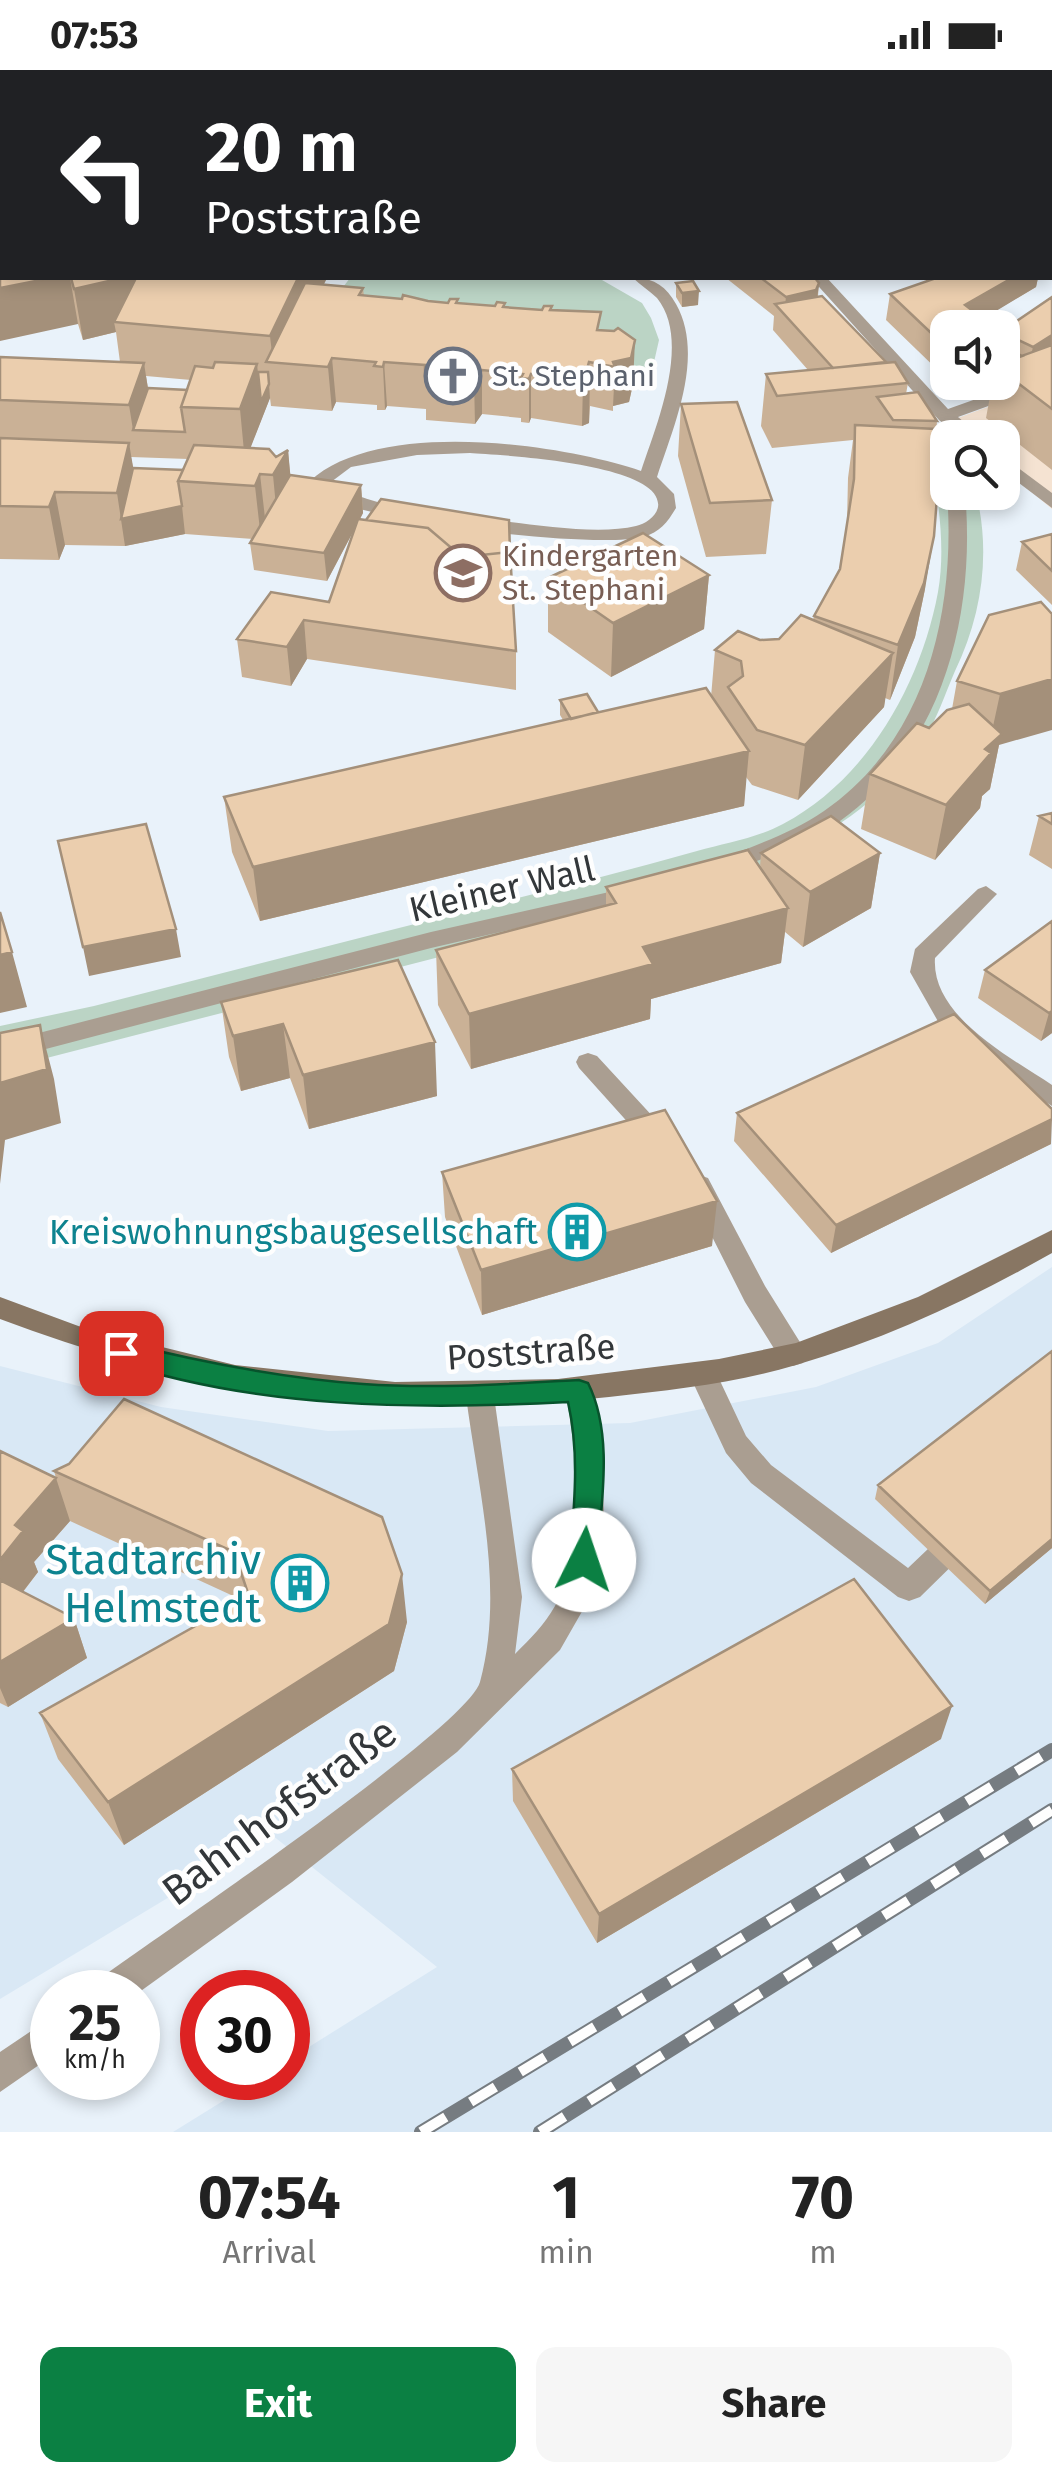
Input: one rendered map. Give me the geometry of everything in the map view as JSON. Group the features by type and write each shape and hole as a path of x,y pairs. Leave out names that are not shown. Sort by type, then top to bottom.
{"main road":[{"name":"Poststraße","path":"0,1308 121,1353 206,1374 364,1394 480,1396 579,1390 704,1374 793,1355 882,1325 965,1289 1052,1240"}],"street":[{"path":"645,280 664,290 679,321 680,348 670,406 647,479"},
{"path":"821,280 950,420"},
{"path":"945,416 1052,377"},
{"path":"470,448 534,451 590,460 647,479 665,494 668,508 658,523 617,535 406,516 305,486 344,464 416,450 470,448"},
{"path":"1020,476 1052,502"},
{"path":"692,878 832,816 896,756 918,722 944,646 960,566 959,510"},
{"name":"Kleiner Wall","path":"0,1052 431,940 656,888"},
{"path":"986,894 924,955 922,972 957,1033 1052,1097"},
{"path":"588,1062 700,1186 755,1294 793,1355"},
{"path":"704,1374 736,1444 761,1474 909,1587 980,1519"},
{"name":"Bahnhofstraße","path":"140,1970 396,1783 450,1738 550,1643 572,1601 584,1560 590,1476 588,1432 579,1390"},
{"path":"480,1396 506,1597 494,1693"},
{"path":"0,2074 30,2052"}],"shaded area":[{"path":"1052,383 1052,509 1020,482 1020,420 952,420 1006,400 1020,400 1020,395"},
{"path":"1052,1267 1052,2132 173,2132 225,2100 310,2100 310,2046 437,1967 272,1835 48,1970 30,1970 30,1981 0,1999 0,1366 161,1407 328,1431 630,1423 816,1387 938,1343"}],"green space":[{"path":"348,280 602,280 642,303 659,340 649,384 606,351 315,324"},
{"path":"938,510 980,510 983,561 972,628 923,741 899,773 840,824 772,860 661,900 0,1070 0,1026 94,1006 598,878 741,840 783,824 841,782 865,755 904,694 919,660 938,592"}],"building":[{"path":"0,280 41,280 0,288"},
{"path":"72,280 113,280 74,289"},
{"path":"135,280 297,280 270,336 114,322"},
{"path":"764,280 819,283 816,290 786,297"},
{"path":"930,280 1009,280 965,305 972,310 930,310 930,332 890,294"},
{"path":"693,281 699,291 682,293 676,283"},
{"path":"305,283 363,288 359,295 402,299 403,295 448,303 458,299 456,303 495,306 497,302 505,303 503,307 542,310 552,306 550,310 601,312 597,330 618,328 635,340 631,358 613,362 615,367 589,362 585,376 590,379 583,382 531,374 529,379 521,378 523,374 482,370 474,380 425,376 425,365 384,362 383,367 374,366 376,362 332,358 328,367 266,362"},
{"path":"822,296 886,362 833,368 775,304"},
{"path":"1052,297 1052,335 1033,347 1020,341 1020,319"},
{"path":"1052,345 1052,409 1020,385 1020,357"},
{"path":"0,357 144,363 129,405 0,400"},
{"path":"215,362 257,364 240,409 181,407 195,366 213,368"},
{"path":"895,362 908,383 777,396 766,374"},
{"path":"258,372 268,372 269,384 261,402"},
{"path":"148,388 187,390 181,407 185,432 133,430"},
{"path":"918,392 936,420 893,420 877,397"},
{"path":"737,402 772,500 710,503 681,404"},
{"path":"855,425 930,429 930,510 936,510 934,536 924,583 898,645 814,616 840,569 854,479"},
{"path":"0,438 129,443 117,493 55,492 49,507 0,506"},
{"path":"194,445 269,449 276,457 288,450 273,475 260,474 255,486 178,481"},
{"path":"133,468 183,470 178,481 182,506 121,519"},
{"path":"290,475 361,485 324,553 250,543"},
{"path":"381,499 509,520 510,552 462,557 428,528 366,520"},
{"path":"358,519 428,528 462,557 510,552 516,651 304,620 287,647 237,639 271,592 329,602"},
{"path":"643,533 709,575 613,623 548,578"},
{"path":"1052,534 1052,571 1022,542"},
{"path":"1041,602 1052,614 1052,679 1000,694 957,681 989,615"},
{"path":"801,615 893,653 805,745 757,730 728,687 743,676 741,661 715,650 738,631 760,640 779,639"},
{"path":"706,688 749,751 253,867 224,797"},
{"path":"587,694 598,712 571,719 560,700"},
{"path":"969,704 1002,734 985,749 991,753 946,805 870,774 917,723 929,728 947,710"},
{"path":"1052,813 1052,824 1039,816"},
{"path":"831,816 880,853 810,892 761,853"},
{"path":"146,824 176,929 83,947 58,841"},
{"path":"748,850 788,908 643,947 653,964 469,1014 436,950 616,903 606,887"},
{"path":"0,912 12,952 0,955"},
{"path":"1052,921 1052,1011 1049,1013 985,970"},
{"path":"398,960 435,1042 303,1075 283,1024 233,1036 221,1002"},
{"path":"954,1014 1052,1109 1052,1119 836,1225 737,1113"},
{"path":"40,1025 47,1069 0,1083 0,1033"},
{"path":"665,1110 717,1201 481,1270 442,1172"},
{"path":"1052,1351 1052,1539 990,1591 878,1485"},
{"path":"124,1399 382,1517 402,1574 389,1624 108,1802 40,1713 249,1596 234,1552 54,1471 69,1464"},
{"path":"0,1451 56,1478 15,1525 23,1531 0,1560"},
{"path":"854,1579 952,1706 599,1914 512,1769"},
{"path":"0,1580 74,1618 0,1662"}],"railway":[{"path":"421,2132 1052,1750"},
{"path":"540,2132 1052,1810"}],"place":[{"name":"St. Stephani","path":"453,376"},
{"name":"Kindergarten St. Stephani","path":"463,573"},
{"name":"Kreiswohnungsbaugesellschaft","path":"577,1232"},
{"name":"Stadtarchiv Helmstedt","path":"300,1583"}],"route":[{"path":"121,1353 206,1374 364,1394 480,1396 579,1390 588,1432 590,1476 584,1560"}]}
